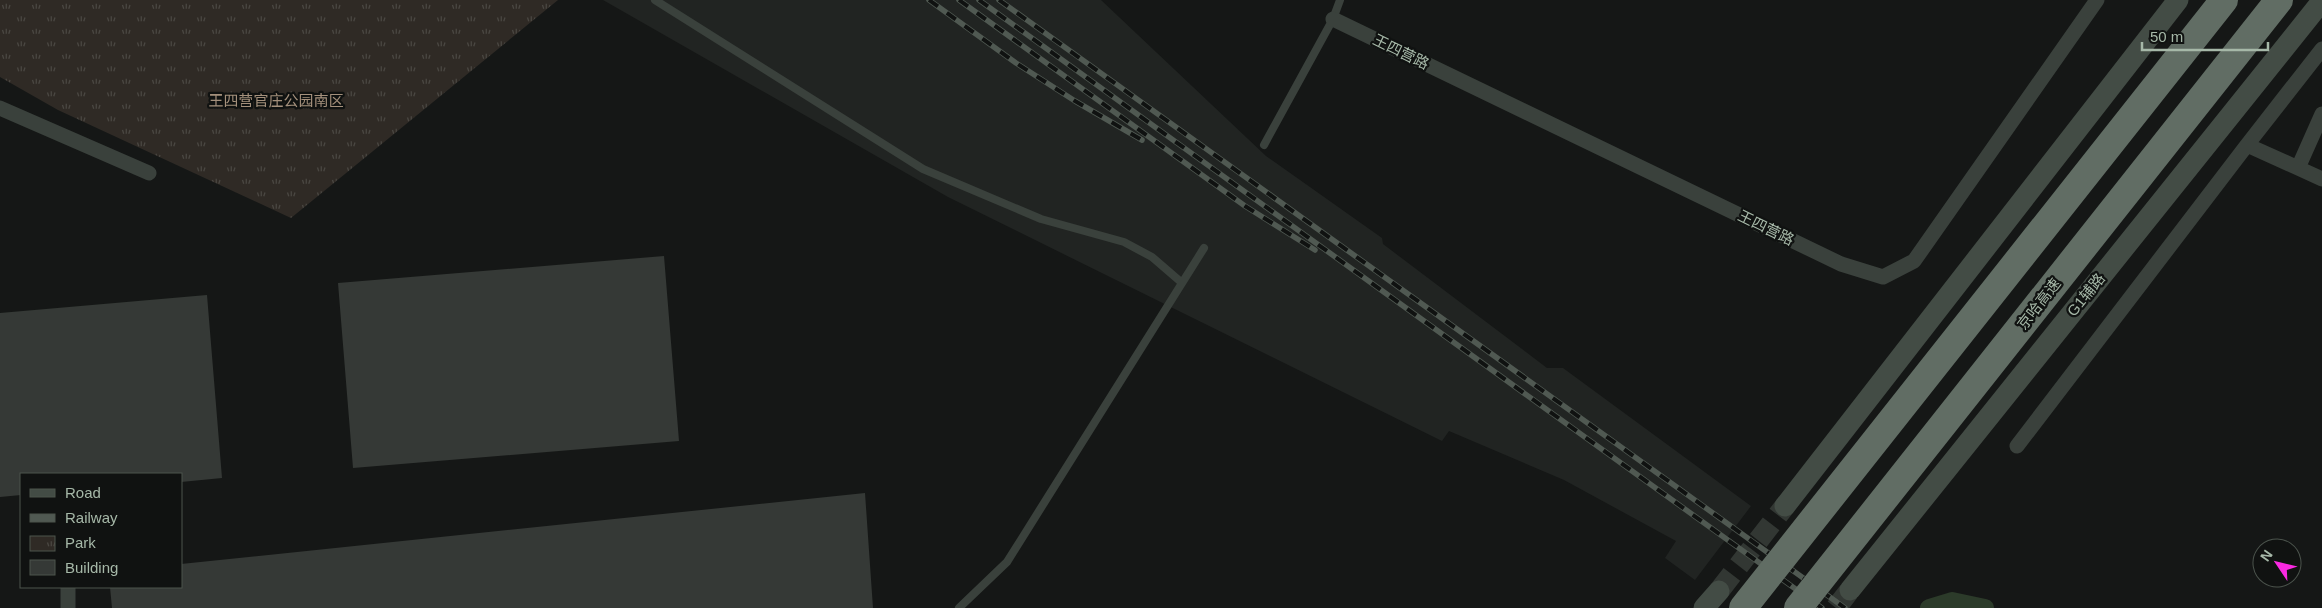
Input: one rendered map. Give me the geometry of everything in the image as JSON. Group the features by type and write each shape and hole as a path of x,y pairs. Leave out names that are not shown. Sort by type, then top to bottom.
{"highway":[{"path":"1743,608 2224,0"},
{"name":"京哈高速","path":"1798,608 2279,0"},
{"path":"1810,608 1847,548"}],"main road":[{"path":"1785,506 2178,0"},
{"name":"G1辅路","path":"1850,590 2322,0"},
{"path":"1704,608 1719,591"}],"street":[{"name":"王四营路","path":"1333,19 1841,264 1883,277 1914,261 2097,0"},
{"path":"2017,446 2322,49"},
{"path":"0,108 149,174"},
{"path":"2298,168 2322,114"},
{"path":"2247,145 2322,179"},
{"path":"68,588 68,608"}],"lane":[{"path":"654,0 923,169 1041,219 1124,242 1152,257 1181,282"},
{"path":"1264,144 1333,19 1340,0"},
{"path":"959,608 1007,562 1204,248"}],"shaded area":[{"path":"603,0 1101,0 1266,156 1382,238 1383,244 1547,368 1563,368 1751,506 1695,580 1665,558 1676,541 1564,480 1449,431 1442,441 948,197"}],"green space":[{"name":"王四营官庄公园南区","path":"0,0 558,0 291,218 58,110 0,77"}],"building":[{"path":"664,256 679,441 353,468 338,283"},
{"path":"207,295 222,478 182,482 182,473 20,473 20,495 0,497 0,313"},
{"path":"865,493 873,608 112,608 110,588 182,588 182,564"}],"waterway":[{"path":"1929,608 1952,601 1985,608"}],"tunnel":[{"path":"1719,591 1785,506"},
{"path":"1836,608 1850,590"}],"railway":[{"path":"929,0 1016,63 1075,101 1142,140"},
{"path":"959,0 1245,206 1315,250"},
{"path":"979,0 1822,608"},
{"path":"999,0 1845,608"}]}
